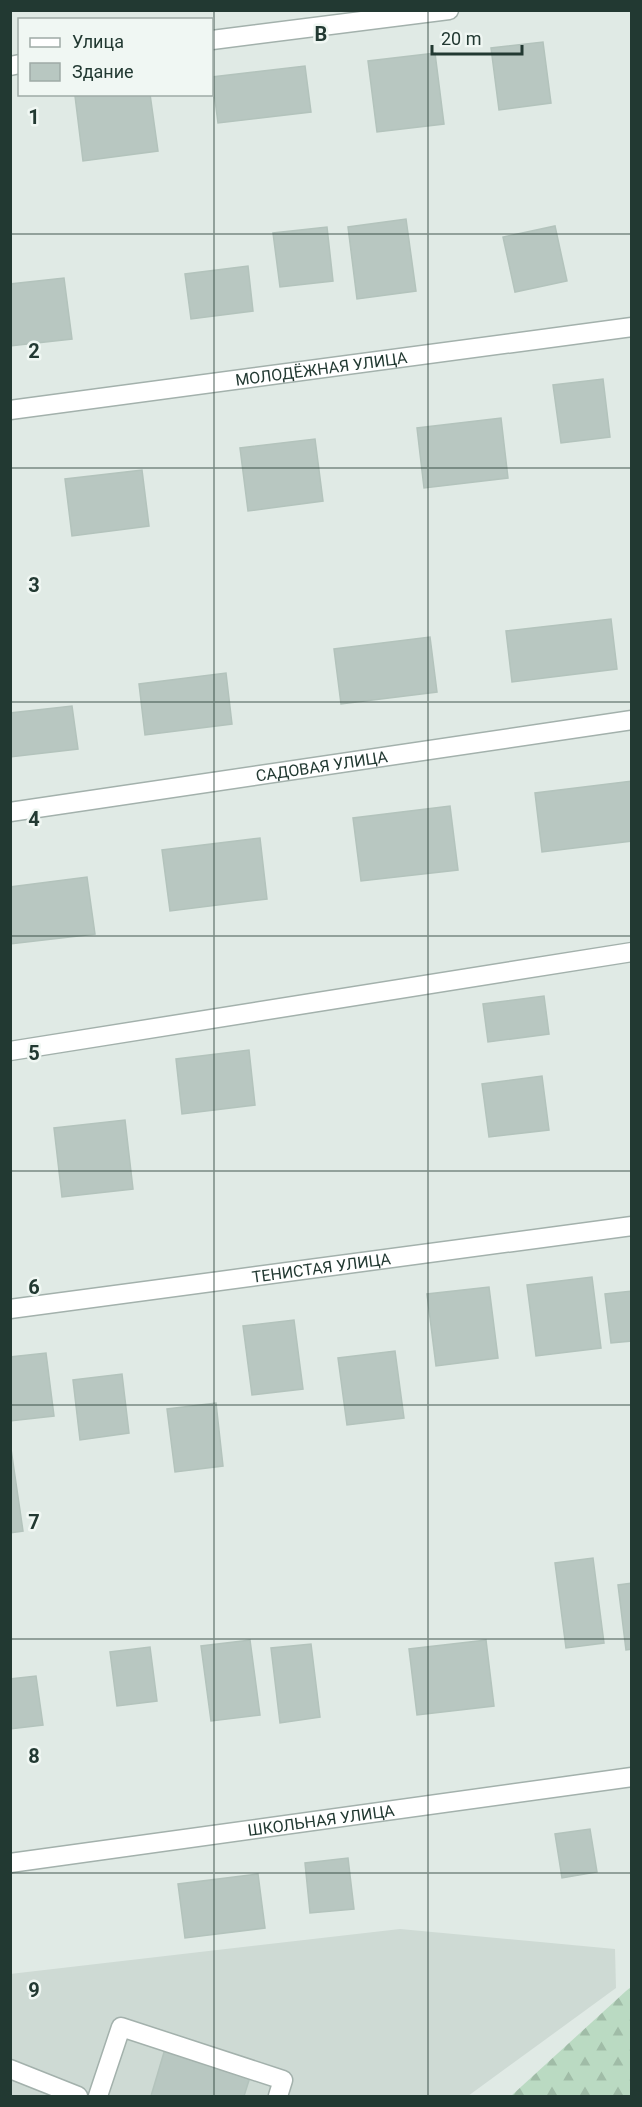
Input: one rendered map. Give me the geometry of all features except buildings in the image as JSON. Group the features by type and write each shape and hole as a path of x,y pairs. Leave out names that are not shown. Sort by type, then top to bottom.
{"street":[{"path":"213,40 449,10"},
{"name":"МОЛОДЁЖНАЯ УЛИЦА","path":"10,410 632,327"},
{"name":"САДОВАЯ УЛИЦА","path":"10,812 632,720"},
{"path":"10,1051 632,952"},
{"name":"ТЕНИСТАЯ УЛИЦА","path":"10,1309 632,1226"},
{"name":"ШКОЛЬНАЯ УЛИЦА","path":"10,1863 632,1777"},
{"path":"98,2097 121,2027 283,2080 278,2097"},
{"path":"10,2069 78,2097"}],"shaded area":[{"path":"400,1929 615,1949 616,1988 468,2096 11,2096 10,1974"}],"green space":[{"path":"631,1987 631,2096 511,2096 626,1991"}]}
